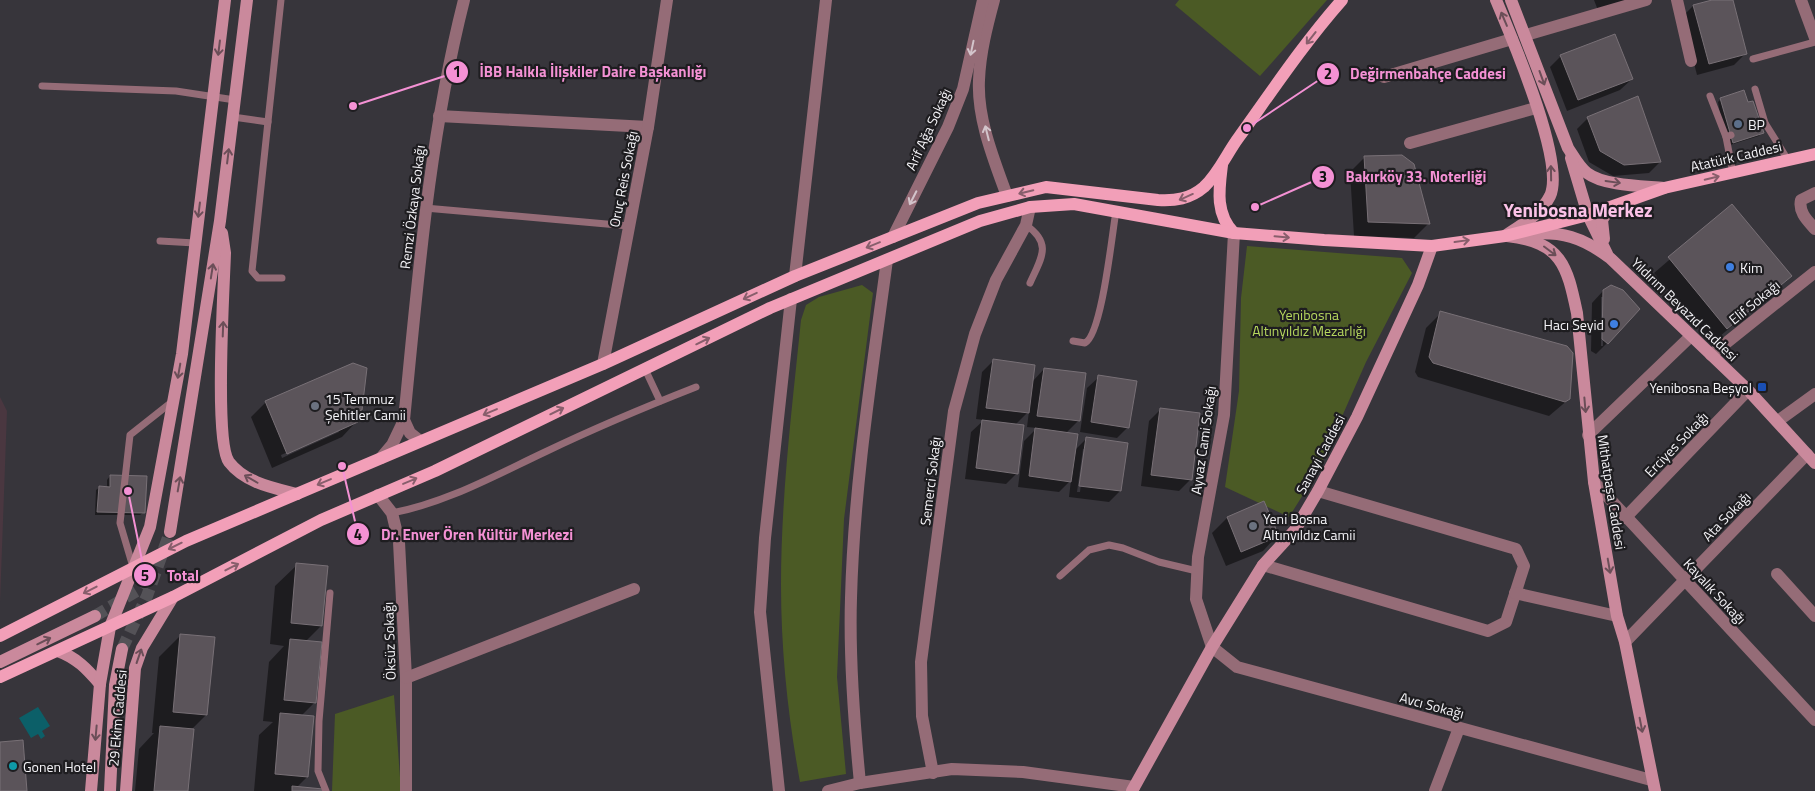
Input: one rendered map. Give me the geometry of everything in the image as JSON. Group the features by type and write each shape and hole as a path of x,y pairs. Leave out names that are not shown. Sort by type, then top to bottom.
{"main road":[{"name":"29 Ekim Caddesi","path":"90,791 100,684 110,627 133,567 143,549 150,527 173,401 225,0"},
{"path":"170,532 220,221 248,0"},
{"path":"0,636 186,541 603,364 795,276 978,203 1046,187 1176,201 1204,186 1222,165 1236,140 1287,70 1342,0"},
{"path":"1496,0 1512,39 1551,158 1551,194 1534,216 1505,236"},
{"path":"1511,0 1568,148 1588,215 1610,258"},
{"path":"1568,148 1588,174 1602,180 1664,188"},
{"name":"Atatürk Caddesi","path":"0,677 173,597 321,520 435,471 791,300 980,222 1030,207 1074,204 1234,233 1432,246 1505,236 1588,215 1664,188 1815,154"},
{"path":"1222,165 1218,194 1223,218 1234,233"},
{"path":"1610,208 1602,220 1602,228 1610,258"},
{"path":"220,221 225,253 221,409 222,447 229,462 243,474 262,485 297,494"},
{"name":"Yıldırım Beyazıd Caddesi","path":"1505,236 1539,233 1562,234 1590,244 1610,258 1748,390 1811,459"},
{"name":"Mithatpaşa Caddesi","path":"1505,236 1523,238 1539,244 1554,253 1566,266 1577,313 1594,482 1617,616 1625,642 1653,786"},
{"name":"Sanayi Caddesi","path":"1133,789 1212,647 1263,565 1295,530 1318,491 1357,417 1418,285 1432,246"},
{"name":"29 Ekim Caddesi","path":"126,791 135,668 142,648 173,597"},
{"path":"0,662 95,616"},
{"path":"110,791 115,685 122,649"},
{"path":"58,651 73,656 84,665 100,684"}],"street":[{"name":"Remzi Özkaya Sokağı","path":"404,420 424,208 439,116 464,0"},
{"name":"Oruç Reis Sokağı","path":"603,364 648,127 666,0"},
{"path":"795,276 826,0"},
{"name":"Arif Ağa Sokağı","path":"893,237 948,127 963,89 983,0"},
{"path":"994,0 981,58 978,81 981,109 987,133 1007,196"},
{"path":"1526,35 1646,0"},
{"path":"1677,0 1691,61"},
{"path":"1801,0 1815,38"},
{"path":"1384,78 1512,39"},
{"path":"1410,143 1536,108"},
{"path":"439,116 648,127"},
{"path":"1815,194 1801,200 1800,206 1802,213 1815,230"},
{"name":"Semerci Sokağı","path":"933,773 922,716 922,662 954,411 975,334 996,280 1026,225 1030,207"},
{"name":"Ayvaz Cami Sokağı","path":"1212,647 1196,599 1197,571 1224,415 1234,233"},
{"path":"860,783 852,696 851,598 861,454 887,260"},
{"name":"Elif Sokağı","path":"1711,355 1815,272"},
{"path":"779,791 760,604 765,538 791,300"},
{"path":"1588,435 1691,336"},
{"name":"Erciyes Sokağı","path":"1625,518 1748,390"},
{"path":"1778,421 1815,394"},
{"path":"404,420 410,433 420,441"},
{"path":"380,458 392,445 404,420"},
{"name":"Ata Sokağı","path":"1625,642 1684,579 1811,459"},
{"name":"Kayalık Sokağı","path":"1594,482 1625,518 1815,720"},
{"path":"1263,565 1488,631 1506,622 1524,566 1516,548 1318,491"},
{"name":"Öksüz Sokağı","path":"378,495 392,513 399,542 406,678 406,791"},
{"path":"1777,574 1815,616"},
{"path":"406,678 634,589"},
{"path":"1515,593 1617,616"},
{"name":"Avcı Sokağı","path":"1212,647 1237,667 1459,728 1653,786"},
{"path":"1435,791 1459,728"},
{"path":"828,791 860,783 952,769 1023,772 1133,789"}],"lane":[{"path":"281,0 268,136 252,271 258,278 282,278"},
{"path":"1753,58 1815,42"},
{"path":"42,86 176,92 235,100"},
{"path":"1755,89 1763,124 1788,160"},
{"path":"1710,96 1729,136 1733,172"},
{"path":"233,117 268,122"},
{"path":"424,208 629,226"},
{"path":"1073,341 1085,343 1093,336 1103,292 1116,211"},
{"path":"1026,225 1039,236 1043,249 1030,283"},
{"path":"160,240 195,243"},
{"path":"645,369 660,401"},
{"path":"392,513 408,510 474,486 618,417 696,387"},
{"path":"133,567 120,522 130,435 173,401"},
{"path":"1060,576 1089,550 1109,545 1123,548 1159,562 1197,571"},
{"path":"326,791 318,771 319,721 330,593"}],"shaded area":[{"path":"0,397 7,411 0,603"}],"green space":[{"path":"1179,0 1327,0 1260,76 1175,5"},
{"name":"Yenibosna Altınyıldız Mezarlığı","path":"1247,246 1402,258 1412,273 1366,362 1318,471 1289,517 1225,487 1239,391 1241,298"},
{"path":"862,285 873,293 844,519 837,677 846,774 800,782 786,684 782,634 781,552 785,486 801,320 806,305 819,297"},
{"path":"394,695 401,791 332,791 335,714"}],"water":[{"path":"38,707 50,726 42,731 45,736 41,739 38,734 31,738 19,718"}],"building":[{"path":"1712,0 1733,0 1747,54 1709,64 1693,5"},
{"path":"1615,34 1633,79 1578,100 1560,55"},
{"path":"1744,90 1748,102 1753,101 1764,133 1733,143 1720,98"},
{"path":"1638,96 1661,162 1624,165 1600,151 1587,117"},
{"path":"1402,155 1414,164 1430,224 1368,222 1364,156"},
{"path":"1732,204 1792,276 1727,329 1668,257"},
{"name":"Hacı Seyid","path":"1611,285 1623,290 1640,309 1608,344 1602,339 1603,290"},
{"path":"1440,311 1567,346 1573,353 1570,399 1565,402 1433,363 1429,357"},
{"path":"993,359 1035,365 1029,413 986,408"},
{"name":"15 Temmuz Şehitler Camii","path":"353,363 367,368 362,410 352,414 358,422 287,454 265,401"},
{"path":"1044,368 1086,373 1080,421 1037,416"},
{"path":"1098,375 1137,381 1129,428 1091,422"},
{"path":"1160,408 1200,413 1192,480 1151,475"},
{"path":"982,420 1024,425 1018,474 976,468"},
{"path":"1035,428 1078,434 1071,482 1029,476"},
{"path":"1086,437 1128,443 1121,491 1079,486"},
{"path":"110,475 147,476 145,513 97,512 99,486 110,487"},
{"name":"Yeni Bosna Altınyıldız Camii","path":"1264,501 1279,536 1241,552 1227,517"},
{"path":"296,563 328,566 322,626 291,623"},
{"path":"180,634 215,637 207,715 173,712"},
{"path":"290,639 322,642 316,703 284,700"},
{"path":"280,713 314,716 308,777 275,774"},
{"path":"160,726 194,729 188,791 154,791"},
{"name":"Gonen Hotel","path":"23,740 27,791 0,791 0,742"},
{"path":"292,786 323,789 323,791 292,791"}],"tunnel":[{"path":"122,649 147,596 170,532"},
{"path":"95,616 140,589 152,572"}],"place":[{"name":"İBB Halkla İlişkiler Daire Başkanlığı","path":"353,106"},
{"name":"BP","path":"1738,124"},
{"name":"Değirmenbahçe Caddesi","path":"1247,128"},
{"name":"Bakırköy 33. Noterliği","path":"1255,207"},
{"name":"Kim","path":"1730,267"},
{"name":"Hacı Seyid","path":"1614,324"},
{"name":"Yenibosna Beşyol","path":"1762,387"},
{"name":"15 Temmuz Şehitler Camii","path":"315,406"},
{"name":"Dr. Enver Ören Kültür Merkezi","path":"342,466"},
{"name":"Total","path":"128,491"},
{"name":"Yeni Bosna Altınyıldız Camii","path":"1253,526"},
{"name":"Gonen Hotel","path":"13,766"}],"district":[{"name":"Yenibosna Merkez","path":"1578,209"}]}
